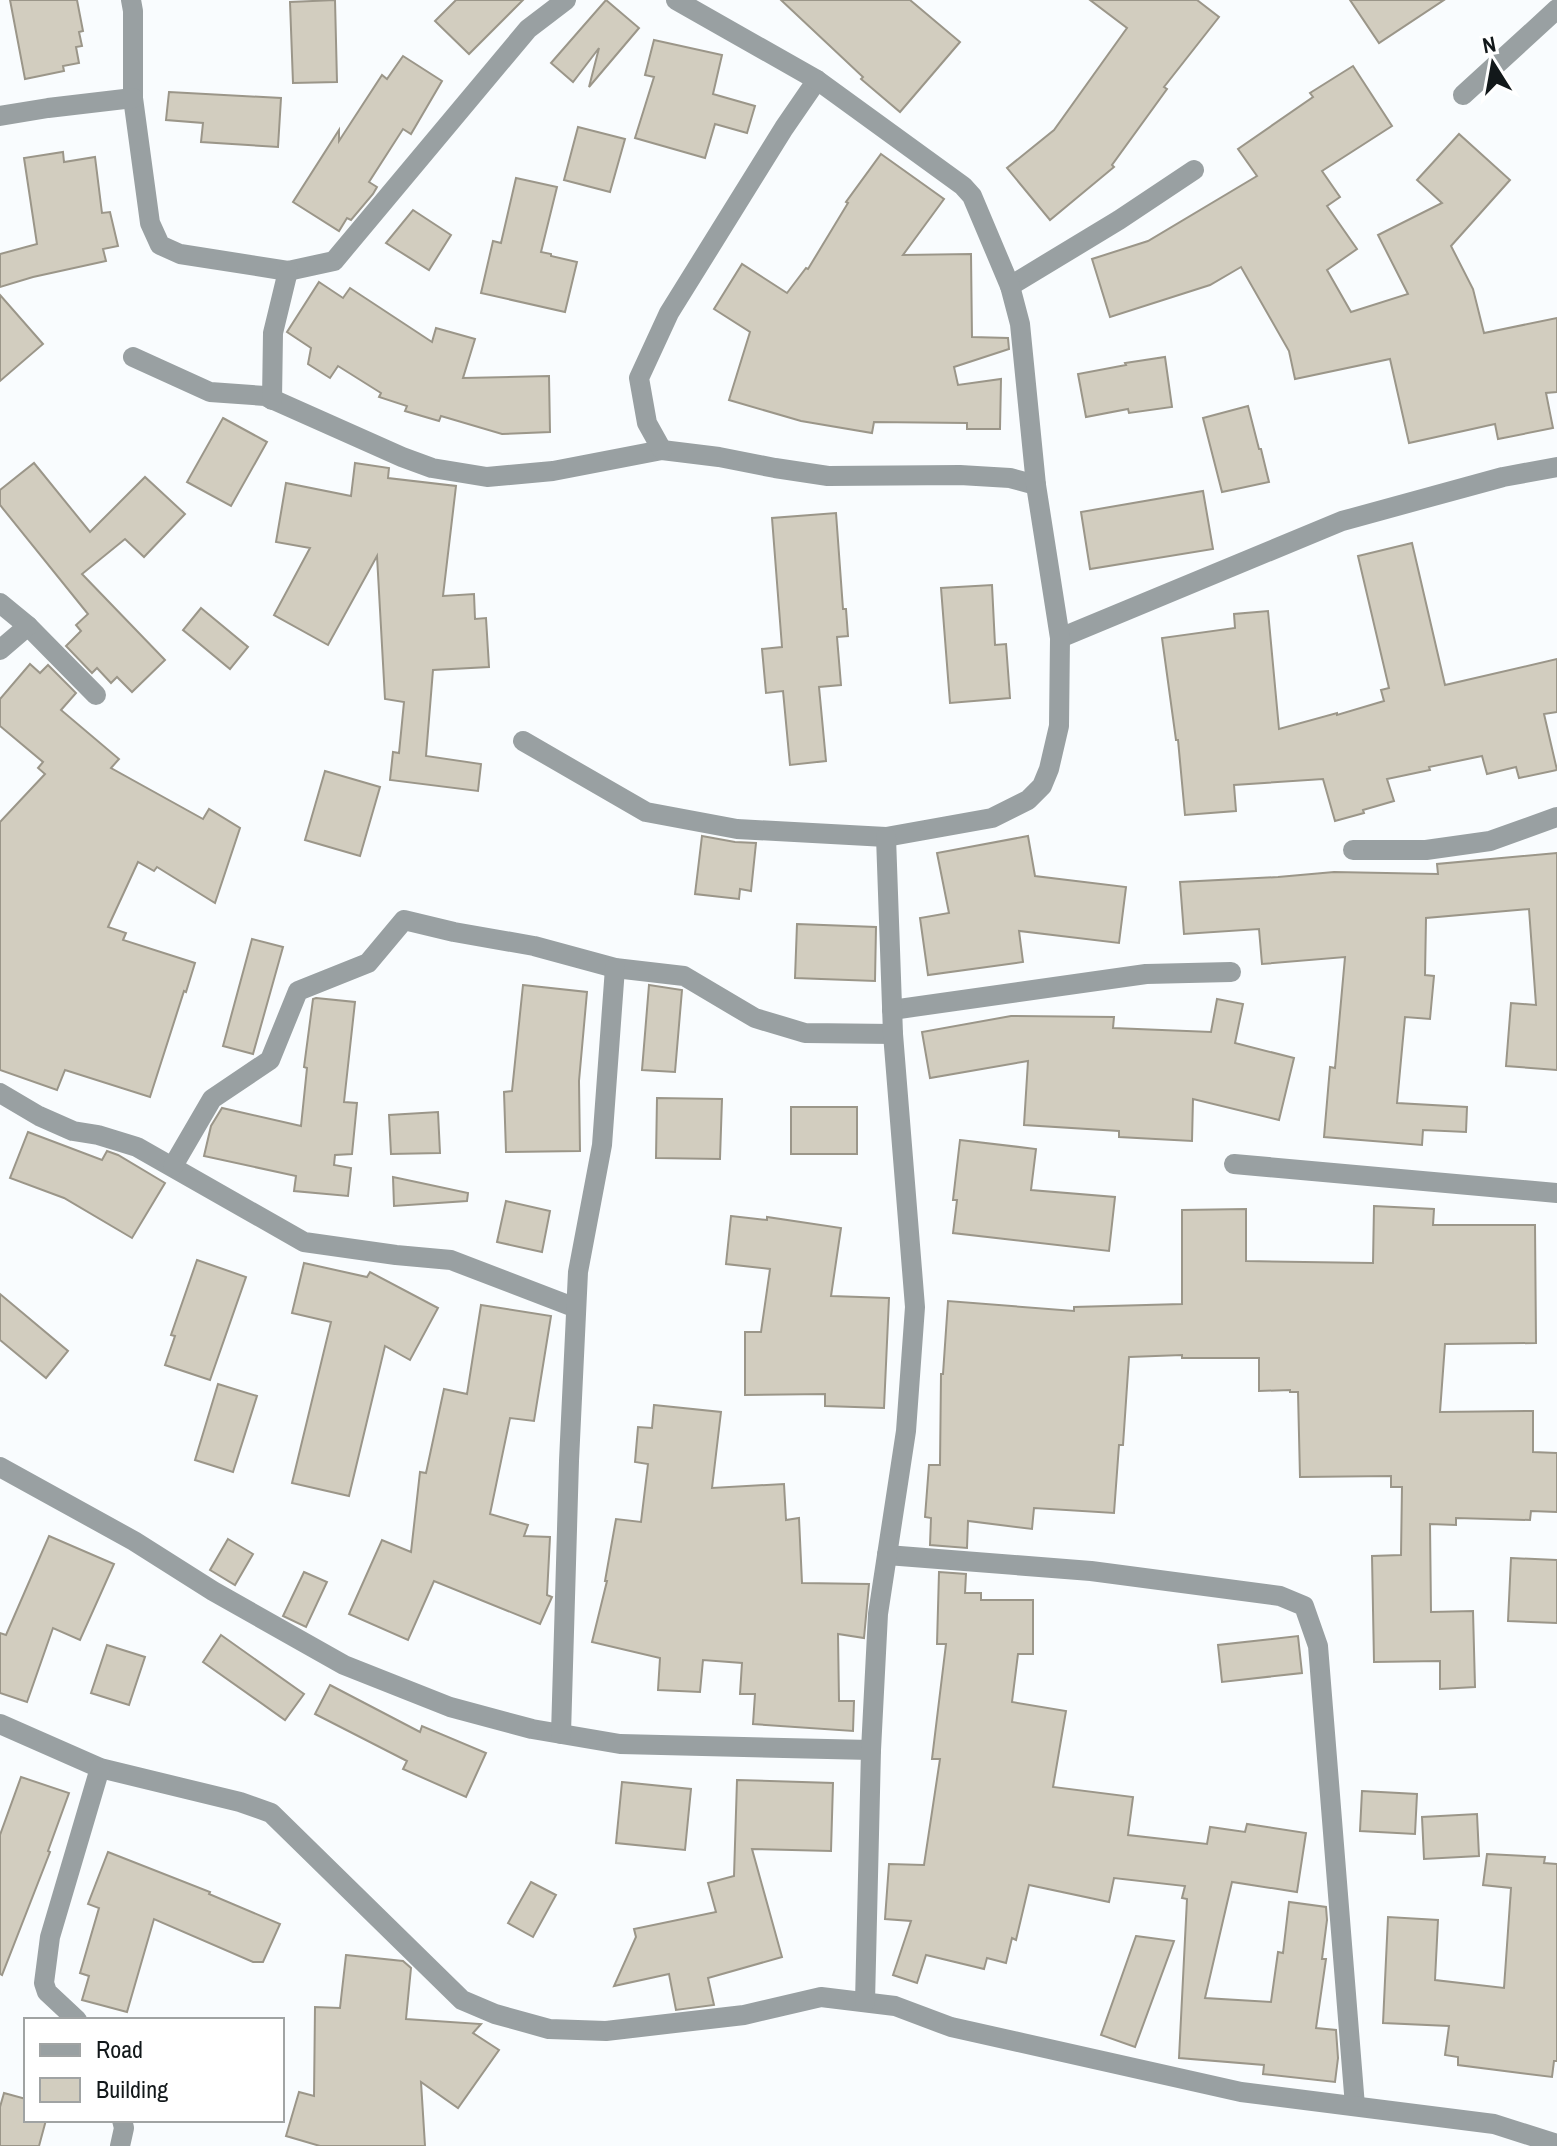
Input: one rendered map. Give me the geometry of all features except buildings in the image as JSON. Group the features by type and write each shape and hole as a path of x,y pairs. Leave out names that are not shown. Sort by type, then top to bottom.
{"street":[{"path":"131,0 133,98 150,223 160,245 180,254 288,271 334,261 528,29 566,0"},
{"path":"523,741 646,812 737,829 886,837 992,818 1028,800 1042,786 1059,726 1060,638 1036,485 1020,324 1010,286 972,196 963,186 817,80 676,0"},
{"path":"1463,95 1557,9"},
{"path":"662,450 647,423 639,378 669,313 817,80"},
{"path":"0,116 133,98"},
{"path":"1010,286 1194,170"},
{"path":"272,400 273,333 288,271"},
{"path":"133,357 210,392 265,396 432,468 487,477 553,471 662,450 828,476 960,475 1010,478 1036,485"},
{"path":"1060,638 1342,521 1503,477 1557,467"},
{"path":"0,603 28,626 96,695"},
{"path":"0,650 28,626"},
{"path":"1353,850 1426,850 1490,841 1557,817"},
{"path":"865,2002 871,1750 878,1614 906,1431 915,1307 893,1034 886,837"},
{"path":"173,1166 212,1099 270,1060 298,991 368,963 404,920 534,946 615,968 684,976 755,1018 805,1033 893,1034"},
{"path":"561,1734 578,1272 602,1145 615,968"},
{"path":"892,1010 1146,974 1231,972"},
{"path":"0,1093 73,1131 137,1147 304,1242 451,1260 576,1308"},
{"path":"1234,1164 1557,1193"},
{"path":"0,1467 134,1541 213,1591 344,1665 450,1707 532,1729 620,1744 871,1750"},
{"path":"887,1555 1091,1571 1280,1596 1304,1606 1318,1646 1355,2106"},
{"path":"0,1724 100,1768 240,1802 271,1813 462,2000 495,2014 549,2029 606,2031 744,2015 821,1997 865,2002 895,2006 951,2027 1241,2092 1494,2124 1557,2144"},
{"path":"75,2018 47,1992 44,1983 50,1937 100,1768"},
{"path":"120,2146 122,2122"}]}
